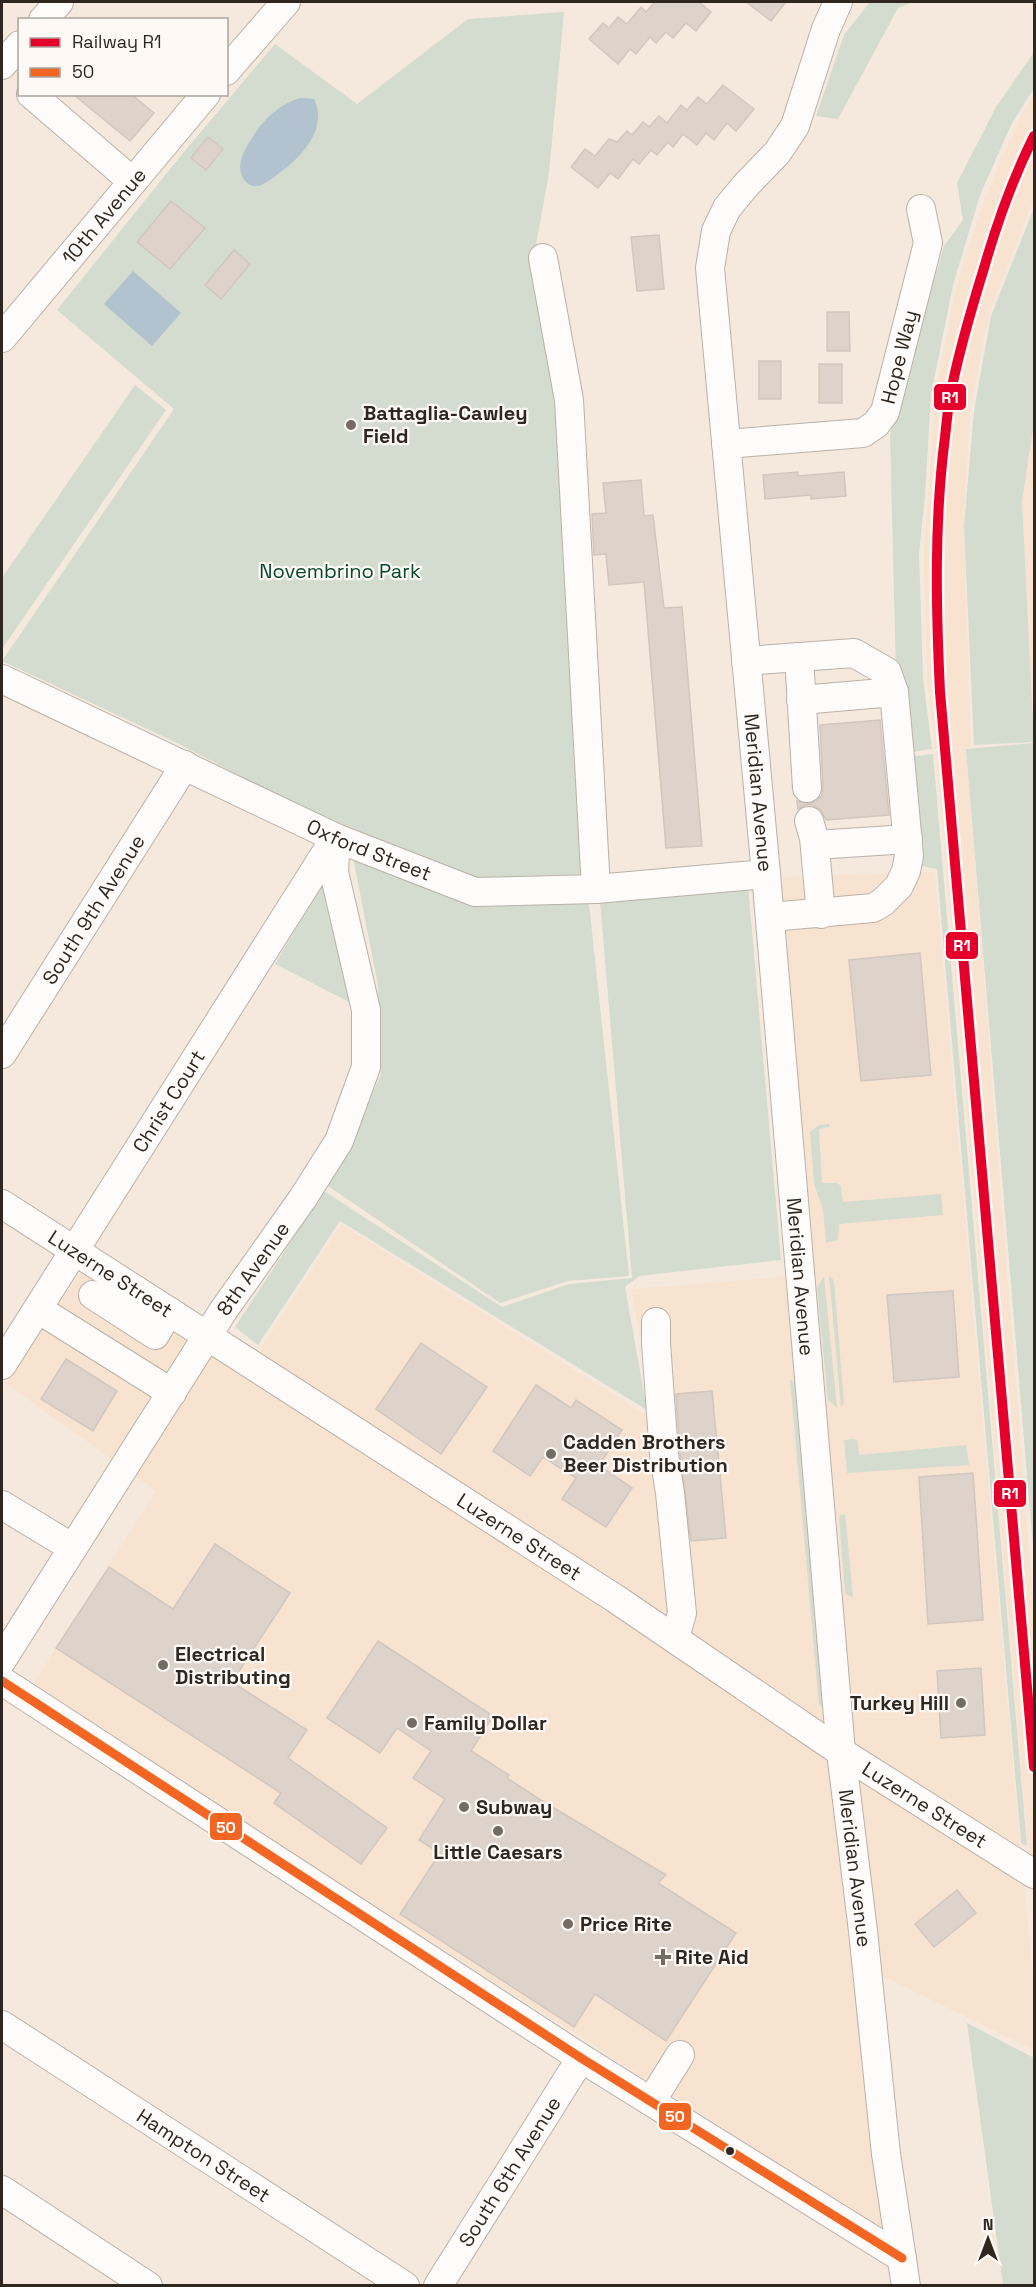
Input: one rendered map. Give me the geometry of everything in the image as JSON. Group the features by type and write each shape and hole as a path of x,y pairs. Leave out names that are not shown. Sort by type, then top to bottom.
{"street":[{"path":"45,18 59,2"},
{"path":"228,69 286,2"},
{"name":"Meridian Avenue","path":"838,2 826,29 795,126 777,153 727,208 716,231 710,267 770,917 841,1752 863,1931 886,2154 904,2272"},
{"path":"18,47 2,67 18,82"},
{"path":"33,96 132,181"},
{"name":"10th Avenue","path":"2,338 204,96"},
{"name":"Hope Way","path":"726,444 843,436 863,433 876,424 885,412 928,243 921,209"},
{"path":"543,258 569,400 596,889"},
{"path":"746,661 854,653 887,672 894,692 908,839 909,856 906,871 899,886 888,898 873,908 770,917"},
{"path":"798,657 807,788"},
{"name":"Oxford Street","path":"2,679 336,838 475,892 596,889 766,874"},
{"path":"801,700 894,692"},
{"name":"South 9th Avenue","path":"2,1054 185,765"},
{"path":"821,914 812,833 908,839"},
{"name":"Christ Court","path":"2,1365 336,838"},
{"name":"8th Avenue","path":"2,1660 223,1311 303,1198 339,1141 366,1067 366,1010 334,872 336,838"},
{"name":"Luzerne Street","path":"2,1204 75,1251 100,1283 162,1323 208,1337 628,1606 841,1752 1035,1874"},
{"path":"71,1330 100,1283"},
{"path":"38,1309 172,1393"},
{"path":"656,1322 664,1455 682,1613 675,1638"},
{"path":"135,1370 162,1323"},
{"path":"2,1505 73,1548"},
{"path":"2,1681 581,2058 652,2100 904,2272"},
{"name":"Hampton Street","path":"2,2025 405,2286"},
{"path":"652,2100 680,2055"},
{"name":"South 6th Avenue","path":"438,2286 581,2058"},
{"path":"2,2190 148,2286"}],"shaded area":[{"path":"1034,94 1034,199 989,313 970,409 964,526 971,747 935,749 927,678 924,554 935,394 956,288 985,197 1017,123"},
{"path":"1034,423 1034,737 1022,501"},
{"path":"966,748 1034,1612 1034,1862 1029,1859 936,751"},
{"path":"935,872 1034,1986 1034,2050 860,1965 882,2229 31,1687 156,1491 5,1383 83,1270 245,1373 341,1224 656,1421 631,1289 769,1278 813,1268 780,877"}],"green space":[{"path":"870,2 913,2 898,8 838,119 816,116 844,35"},
{"name":"Novembrino Park","path":"564,12 549,173 534,256 556,394 586,876 629,1276 568,1281 500,1303 328,1186 381,1075 378,985 348,832 175,742 2,661 174,409 57,310 183,153 275,44 357,104 468,19"},
{"path":"1034,52 1034,88 1011,125 980,195 953,285 931,394 919,554 923,678 932,749 898,754 890,435 944,246 963,220 957,183 996,107"},
{"path":"1034,208 1034,423 1022,501 1034,742 974,745 964,526 974,411 991,316"},
{"path":"135,385 166,410 2,649 2,578"},
{"path":"1034,743 1034,1558 966,749"},
{"path":"933,754 1027,1846 1021,1843 937,869 920,866 898,758"},
{"path":"327,876 351,1003 275,964"},
{"path":"748,886 781,1260 639,1276 625,1287 647,1410 340,1221 258,1345 235,1327 324,1191 502,1307 569,1284 632,1278 600,901"},
{"path":"829,1124 829,1127 819,1129 822,1183 837,1183 841,1186 843,1202 941,1194 943,1215 839,1224 838,1240 826,1243 823,1209 814,1184 810,1132 819,1125"},
{"path":"829,1275 834,1281 844,1403 841,1407"},
{"path":"824,1276 837,1408 828,1400 817,1288"},
{"path":"790,1380 796,1383 825,1703 822,1708 819,1704"},
{"path":"844,1440 858,1441 859,1455 966,1445 969,1465 847,1473"},
{"path":"845,1514 853,1597 845,1592 839,1518 840,1515"},
{"path":"967,2023 1034,2058 1034,2285 1003,2285"}],"water":[{"path":"314,99 318,110 318,121 310,142 295,161 270,180 257,186 249,184 242,176 240,165 249,143 261,125 273,113 293,100"},
{"path":"133,271 181,313 152,346 104,304"}],"building":[{"path":"655,2 699,2 711,12 696,31 686,23 673,38 666,32 656,43 650,37 636,54 630,49 618,64 589,39 603,23 609,28 618,17 627,24 641,7 646,12"},
{"path":"746,2 786,2 771,21"},
{"path":"723,85 754,109 736,131 727,123 714,140 706,133 697,145 683,134 673,147 668,142 657,155 651,150 639,164 633,159 618,179 610,173 598,188 571,167 585,149 595,156 609,139 617,142 627,131 632,135 643,122 649,127 659,116 667,123 681,105 687,110 698,97 707,104"},
{"path":"75,96 133,96 154,113 130,141"},
{"path":"208,137 223,149 206,170 191,158"},
{"path":"171,201 205,228 170,269 137,242"},
{"path":"659,235 664,289 637,291 631,237"},
{"path":"234,250 250,264 221,299 205,285"},
{"path":"827,312 849,312 850,351 827,351"},
{"path":"759,361 781,361 781,399 759,399"},
{"path":"819,364 842,364 842,403 819,403"},
{"path":"798,472 798,476 844,472 846,496 811,499 811,495 765,499 763,475"},
{"path":"641,480 644,516 653,515 664,608 682,607 702,846 666,848 644,582 609,585 606,554 594,555 592,514 606,513 603,483"},
{"path":"880,720 889,815 826,820 821,810 813,805 805,805 798,809 797,801 809,804 817,801 822,795 820,725"},
{"path":"920,953 931,1075 861,1081 849,960"},
{"path":"953,1291 959,1377 894,1382 887,1295"},
{"path":"421,1343 487,1387 441,1454 376,1409"},
{"path":"66,1359 117,1391 93,1431 41,1399"},
{"name":"Cadden Brothers Beer Distribution","path":"536,1385 571,1408 576,1400 622,1430 599,1465 632,1488 606,1527 562,1499 576,1478 543,1457 530,1476 493,1451"},
{"path":"712,1391 726,1538 691,1541 680,1453 676,1394"},
{"path":"973,1473 983,1620 928,1624 919,1477"},
{"name":"Electrical Distributing","path":"215,1544 290,1593 232,1682 307,1730 288,1758 387,1828 361,1864 274,1803 281,1793 56,1648 109,1567 173,1609"},
{"name":"Price Rite","path":"378,1641 493,1716 471,1751 509,1775 507,1778 539,1799 666,1875 658,1883 736,1933 666,2041 595,1994 574,2027 400,1914 440,1853 419,1840 445,1799 413,1778 431,1751 397,1728 380,1753 327,1718"},
{"name":"Turkey Hill","path":"981,1668 985,1735 941,1738 937,1671"},
{"path":"957,1890 976,1913 934,1947 915,1924"}],"rail line":[{"name":"R1","path":"1034,136 1012,184 994,234 955,372 941,469 937,564 940,692 1034,1767"}],"transit line":[{"name":"50","path":"2,1681 581,2058 902,2258"}],"place":[{"name":"Battaglia-Cawley Field","path":"351,425"},
{"name":"Cadden Brothers Beer Distribution","path":"551,1454"},
{"name":"Electrical Distributing","path":"163,1665"},
{"name":"Turkey Hill","path":"961,1703"},
{"name":"Family Dollar","path":"412,1723"},
{"name":"Subway","path":"464,1807"},
{"name":"Little Caesars","path":"498,1831"},
{"name":"Price Rite","path":"568,1924"},
{"name":"Rite Aid","path":"663,1957"}]}
